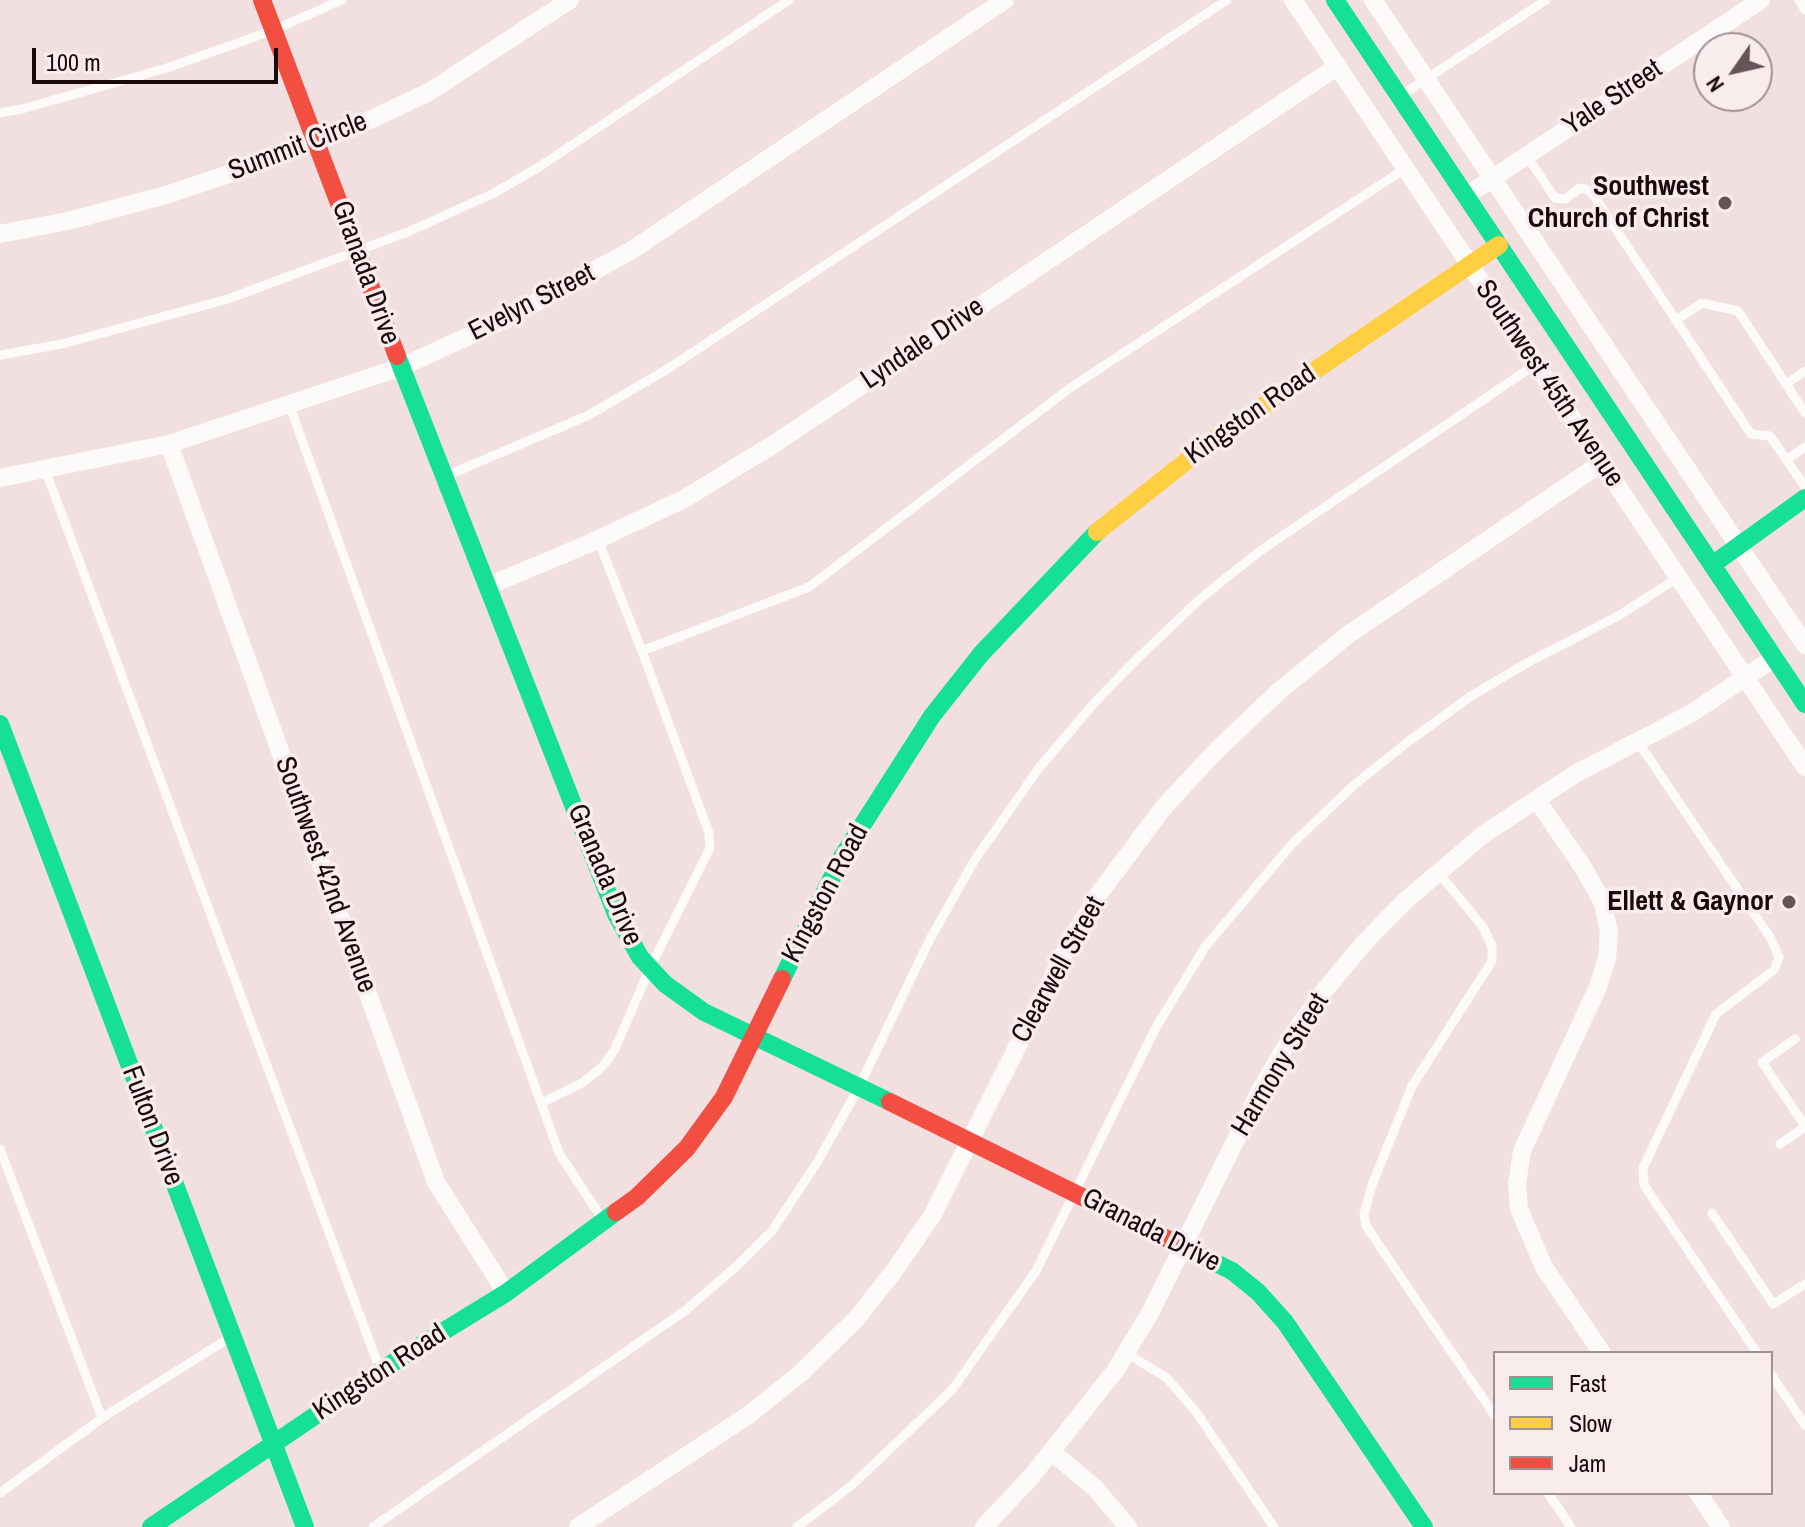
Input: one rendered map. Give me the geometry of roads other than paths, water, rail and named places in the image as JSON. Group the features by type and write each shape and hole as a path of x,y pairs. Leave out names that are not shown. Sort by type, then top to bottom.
{"street":[{"name":"Granada Drive","path":"262,0 401,367 616,914 640,957 665,984 704,1012 1232,1271 1258,1292 1285,1322 1424,1527"},
{"name":"Summit Circle","path":"0,234 68,221 166,195 317,142 429,92 570,0"},
{"name":"Evelyn Street","path":"0,478 169,444 401,367 504,320 632,250 1005,0"},
{"name":"Southwest 45th Avenue","path":"1293,0 1805,767"},
{"name":"Southwest 45th Avenue","path":"1335,0 1712,565 1766,617 1805,645"},
{"name":"Southwest 45th Avenue","path":"1373,0 1738,547 1766,617 1774,658 1805,704"},
{"name":"Yale Street","path":"1466,196 1761,0"},
{"name":"Lyndale Drive","path":"488,586 598,540 684,499 774,444 1338,66"},
{"name":"Kingston Road","path":"151,1527 381,1371 506,1293 637,1197 687,1148 724,1097 842,857 892,776 981,654 1092,536 1213,440 1499,245"},
{"name":"Southwest 42nd Avenue","path":"169,444 436,1182 506,1293"},
{"name":"Clearwell Street","path":"578,1527 750,1414 813,1362 856,1319 932,1216 1070,942 1098,895 1163,808 1215,752 1278,692 1349,634 1603,462"},
{"path":"1712,565 1805,498"},
{"name":"Harmony Street","path":"984,1527 1052,1452 1115,1371 1150,1313 1260,1091 1291,1037 1364,943 1438,872 1484,834 1575,774 1692,713 1774,658"},
{"name":"Fulton Drive","path":"0,724 305,1527"},
{"path":"1537,800 1603,903 1609,932 1607,958 1598,987 1522,1151 1517,1184 1519,1209 1544,1267 1601,1351"},
{"path":"1052,1452 1095,1488 1128,1527"},
{"path":"1699,1495 1721,1527"}],"lane":[{"path":"0,113 167,68 274,30 342,0"},
{"path":"0,355 62,344 228,299 357,251 479,200 528,173 789,0"},
{"path":"444,477 589,415 669,368 1227,0"},
{"path":"1400,97 1546,0"},
{"path":"1799,0 1805,10"},
{"path":"1527,156 1555,198 1565,199 1580,188 1592,193 1751,434 1770,436 1805,487"},
{"path":"642,651 809,587 1070,388 1406,168"},
{"path":"1676,320 1702,303 1738,311 1805,413"},
{"path":"373,1527 686,1310 739,1264 788,1209 859,1087 929,941 974,861 1039,768 1096,701 1201,598 1260,551 1536,364"},
{"path":"1786,384 1805,371"},
{"path":"289,404 559,1153 604,1222"},
{"path":"1786,460 1805,447"},
{"path":"45,469 381,1371"},
{"path":"541,1103 582,1083 603,1066 615,1049 650,968 710,848 709,833 598,540"},
{"path":"797,1527 852,1485 952,1390 1036,1271 1155,1029 1205,947 1292,844 1354,785 1471,696 1618,616 1679,577"},
{"path":"1638,742 1770,937 1779,957 1774,970 1716,1014 1643,1168 1644,1185 1756,1351"},
{"path":"1438,872 1483,927 1492,946 1492,961 1412,1086 1372,1185 1364,1214 1366,1226 1493,1413"},
{"path":"1780,1144 1805,1126 1762,1062 1795,1039"},
{"path":"0,1149 102,1418"},
{"path":"1712,1213 1773,1304 1805,1284"},
{"path":"0,1493 102,1418 231,1336"},
{"path":"1126,1353 1167,1378 1196,1412 1274,1527"},
{"path":"1773,1377 1805,1425"},
{"path":"1549,1495 1571,1527"}],"place":[{"name":"Southwest Church of Christ","path":"1725,203"},
{"name":"Ellett & Gaynor","path":"1789,902"}]}
